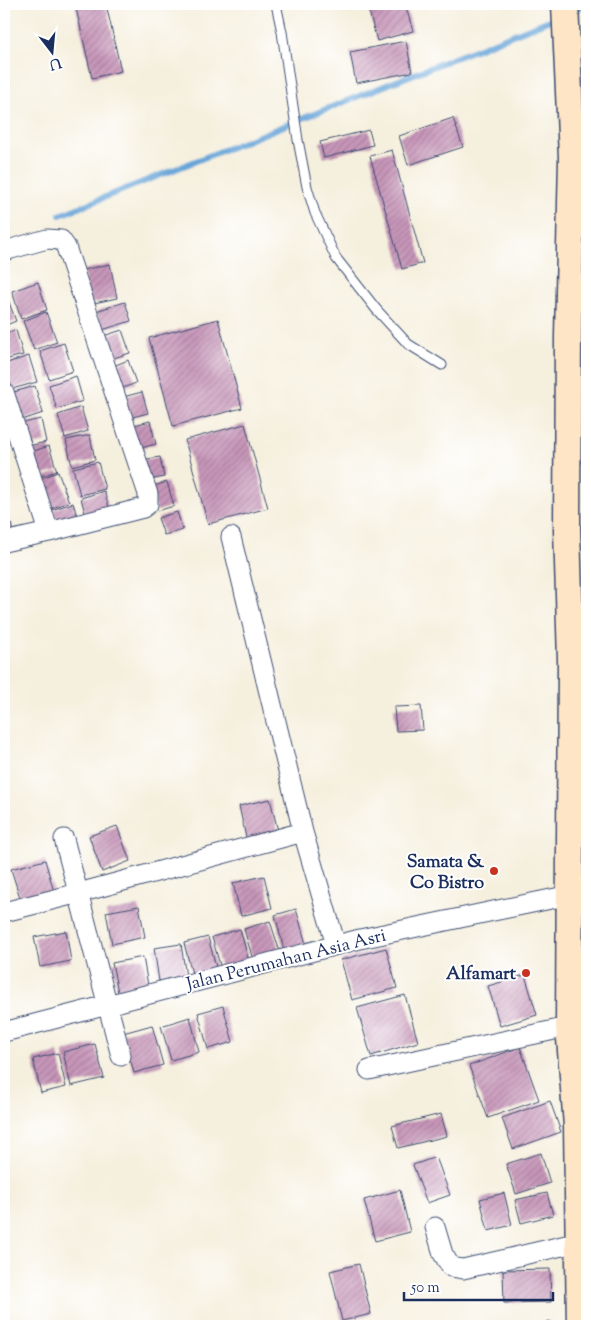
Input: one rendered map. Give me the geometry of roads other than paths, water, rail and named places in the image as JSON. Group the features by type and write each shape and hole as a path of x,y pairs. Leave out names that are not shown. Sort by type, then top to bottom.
{"main road":[{"path":"565,16 572,158 568,336 577,530 571,660 570,895 578,1024 577,1126 580,1326"}],"street":[{"path":"4,251 48,239 61,240 66,247 148,494 148,504 143,508 4,542"},
{"path":"4,392 49,532"},
{"path":"231,538 303,832 336,945"},
{"path":"4,912 303,832"},
{"path":"64,839 120,1056"},
{"name":"Jalan Perumahan Asia Asri","path":"4,1032 336,945 570,895"},
{"path":"369,1070 578,1024"},
{"path":"434,1227 443,1254 451,1267 463,1270 579,1242"}],"lane":[{"path":"276,4 298,140 307,187 315,213 336,258 376,309 408,344 442,365"}],"waterway":[{"path":"572,11 587,4"},
{"path":"60,215 560,16"}],"place":[{"name":"Samata & Co Bistro","path":"494,871"},
{"name":"Alfamart","path":"526,973"}]}
